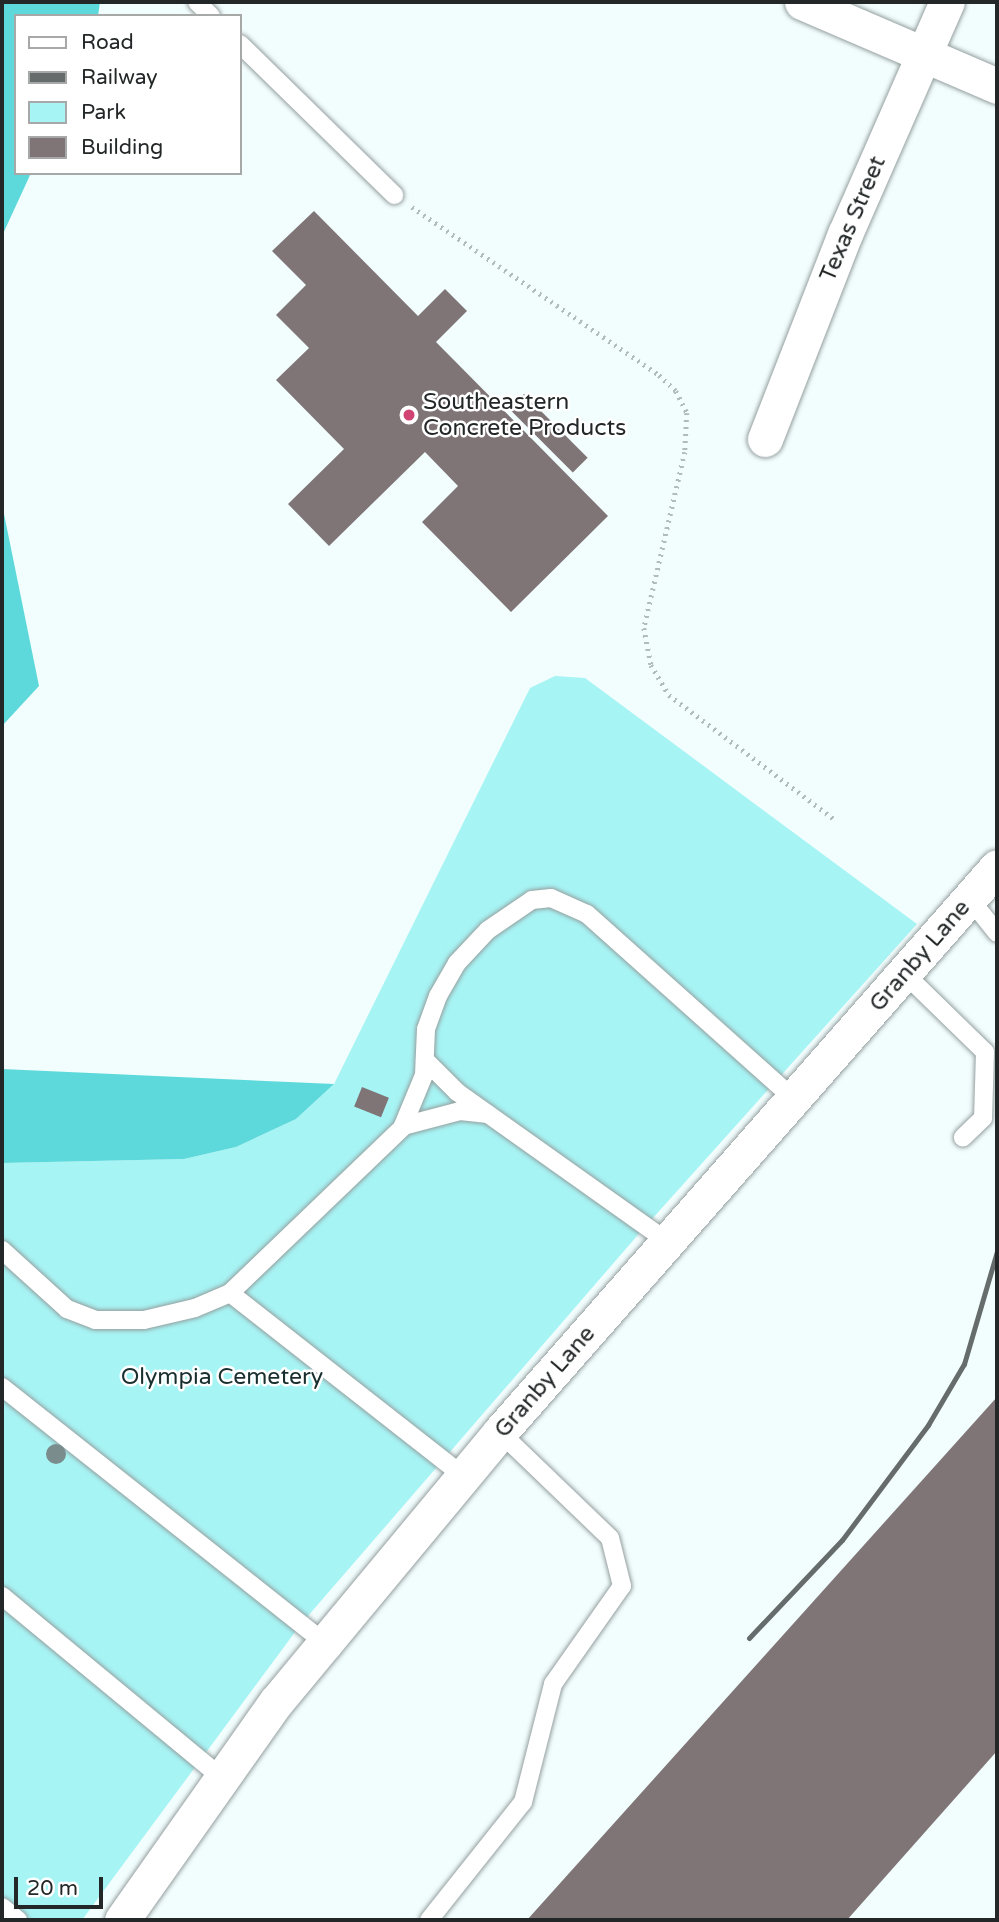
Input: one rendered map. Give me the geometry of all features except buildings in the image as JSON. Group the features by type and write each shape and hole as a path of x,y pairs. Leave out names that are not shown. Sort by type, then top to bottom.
{"street":[{"path":"802,2 997,86"},
{"name":"Texas Street","path":"765,439 845,234 947,2"},
{"name":"Granby Lane","path":"122,1920 222,1778 325,1643 463,1476 997,867"}],"lane":[{"path":"242,46 394,195"},
{"path":"2,1250 67,1309 94,1320 144,1320 195,1308 230,1293 403,1126 424,1075 426,1029 457,963 509,912 532,900 551,898 587,914 794,1099"},
{"path":"971,899 997,933"},
{"path":"904,973 985,1052 983,1118 963,1138"},
{"path":"425,1060 457,1092 668,1242"},
{"path":"403,1126 460,1111 490,1114"},
{"path":"230,1293 463,1476"},
{"path":"2,1387 325,1643"},
{"path":"429,1920 523,1802 552,1684 622,1586 610,1538 500,1432"},
{"path":"2,1596 222,1778"},
{"path":"2,1907 18,1920"}],"path":[{"path":"394,195 659,375 676,391 687,413 685,452 645,628 651,665 669,695 834,819"}],"green space":[{"name":"Olympia Cemetery","path":"555,676 585,678 917,924 643,1229 301,1624 82,1920 2,1920 2,1163 184,1159 236,1147 296,1119 334,1084 530,688"}],"shaded area":[{"path":"2,2 100,2 98,14 14,14 14,175 30,175 2,236"},
{"path":"2,504 39,686 2,726"},
{"path":"2,1069 334,1084 296,1119 236,1147 184,1159 2,1163"}],"railway":[{"path":"749,1638 842,1540 928,1425 964,1364 997,1251"}],"place":[{"name":"Southeastern Concrete Products","path":"409,415"}]}
